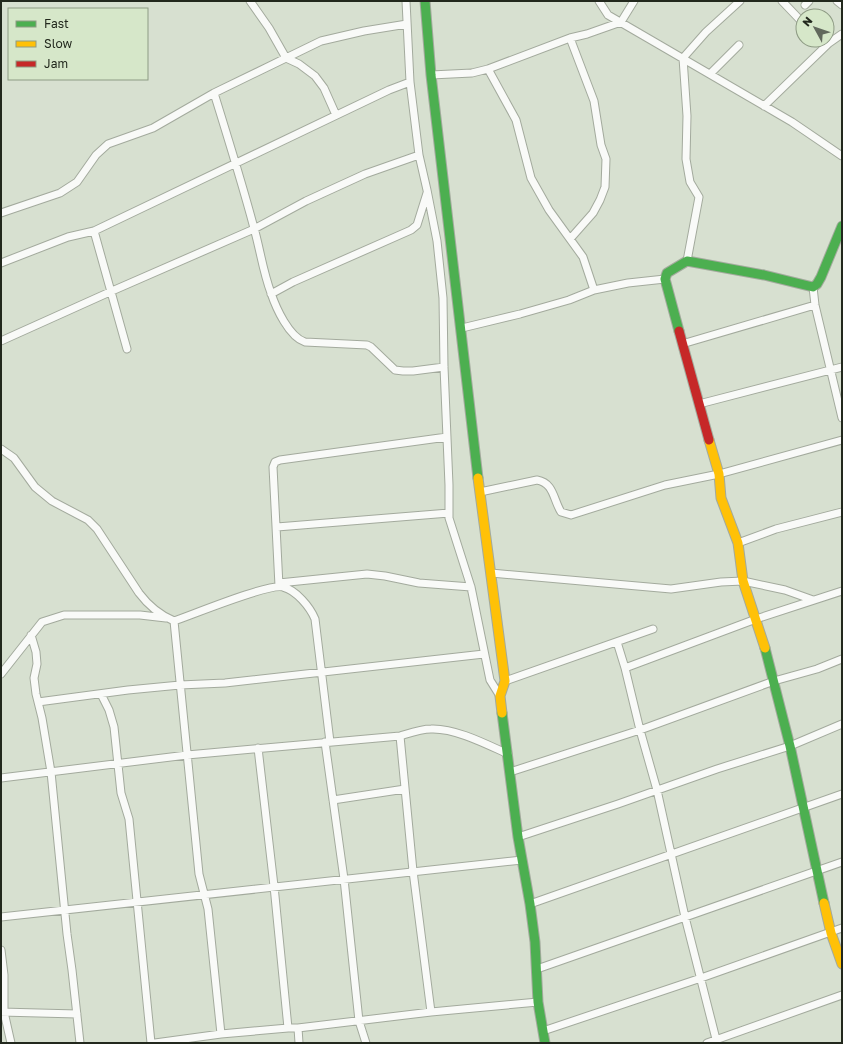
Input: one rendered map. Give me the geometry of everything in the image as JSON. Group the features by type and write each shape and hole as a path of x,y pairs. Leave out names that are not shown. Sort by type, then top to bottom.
{"street":[{"path":"250,1 270,28 286,58 299,64 315,76 324,88 336,115"},
{"path":"406,1 410,82 419,156 438,248 443,298 449,518 471,586 490,680 500,696 518,837 530,904 537,969 538,1002 545,1043"},
{"path":"425,1 431,75 462,328 480,492 505,681 500,696"},
{"path":"599,1 608,15 792,122 842,156"},
{"path":"431,75 472,73 488,69 570,38 587,34 621,22 634,1"},
{"path":"687,261 700,197 690,182 686,159 687,116 683,58 706,32 740,1"},
{"path":"782,1 795,15"},
{"path":"838,1 842,5"},
{"path":"1,213 60,193 77,182 96,155 108,144 153,128 214,93 286,58 321,42 364,31 407,24"},
{"path":"570,38 594,101 601,145 606,159 605,188 600,200 592,214 570,239"},
{"path":"710,74 739,45"},
{"path":"764,106 824,48"},
{"path":"488,69 516,120 531,178 549,210 583,257 594,290"},
{"path":"1,263 68,236 94,231 389,90 410,82"},
{"path":"214,93 254,229 271,294 293,335 299,340 305,342 367,345 376,351 395,370 403,371 444,367"},
{"path":"1,341 254,229 306,201 365,174 419,156"},
{"path":"271,294 293,282 411,230 418,225 427,190"},
{"path":"813,287 817,284 821,277 842,226"},
{"path":"94,231 127,349"},
{"path":"813,287 764,275 687,261 671,270 665,279 719,474 721,498 738,544 743,581 774,681 780,711 790,746 831,932 842,964"},
{"path":"462,328 569,300 594,290 628,283 665,279"},
{"path":"813,287 815,305 842,418"},
{"path":"682,344 815,305"},
{"path":"699,404 842,367"},
{"path":"279,584 273,467 275,462 280,460 447,437"},
{"path":"480,492 536,480 543,481 551,489 561,512 570,515 665,485 719,474 842,440"},
{"path":"1,449 14,458 35,487 52,501 79,515 97,529 142,598 166,618"},
{"path":"738,544 776,529 842,512"},
{"path":"277,527 449,513"},
{"path":"491,573 671,589 721,582 743,581 785,590 813,600"},
{"path":"1,674 42,622 64,615 140,615 166,618 174,621 279,584 367,574 419,583 471,586"},
{"path":"279,584 288,589 305,603 311,610 315,619 322,671 333,800 344,879 359,1021 366,1043"},
{"path":"625,668 756,619 842,591"},
{"path":"174,621 199,874 208,909 221,1034"},
{"path":"505,681 653,629"},
{"path":"32,635 37,664 34,678 51,772 66,911 67,934 80,1043"},
{"path":"617,642 657,790 685,917 716,1042"},
{"path":"38,702 180,685 225,683 484,654"},
{"path":"510,772 640,730 774,681 817,669 842,659"},
{"path":"100,694 109,710 114,727 121,793 129,819 151,1043"},
{"path":"518,837 790,746 842,724"},
{"path":"1,778 187,755 400,736 429,729 437,729 466,736 508,754"},
{"path":"400,736 413,871 431,1012"},
{"path":"258,748 274,886 288,1028"},
{"path":"333,800 405,789"},
{"path":"530,904 842,794"},
{"path":"1,917 522,860"},
{"path":"537,969 842,862"},
{"path":"543,1031 701,978 842,928"},
{"path":"1,950 4,975 2,1012 11,1043"},
{"path":"707,1043 716,1042 842,995"},
{"path":"155,1043 221,1034 298,1028 431,1012 538,1002"},
{"path":"2,1012 77,1014"},
{"path":"298,1028 299,1043"}],"traffic: fast":[{"path":"425,1 431,75 478,478"},
{"path":"679,331 665,279 667,273 687,261 764,275 813,287 817,284 821,277 842,226"},
{"path":"765,648 790,746 824,903"},
{"path":"502,713 518,837 535,942 538,1002 545,1043"}],"traffic: slow":[{"path":"709,440 719,474 721,498 738,543 743,581 765,648"},
{"path":"478,478 505,681 500,696 502,713"},
{"path":"824,903 831,933 842,964"}],"traffic: jam":[{"path":"679,331 709,440"}]}
